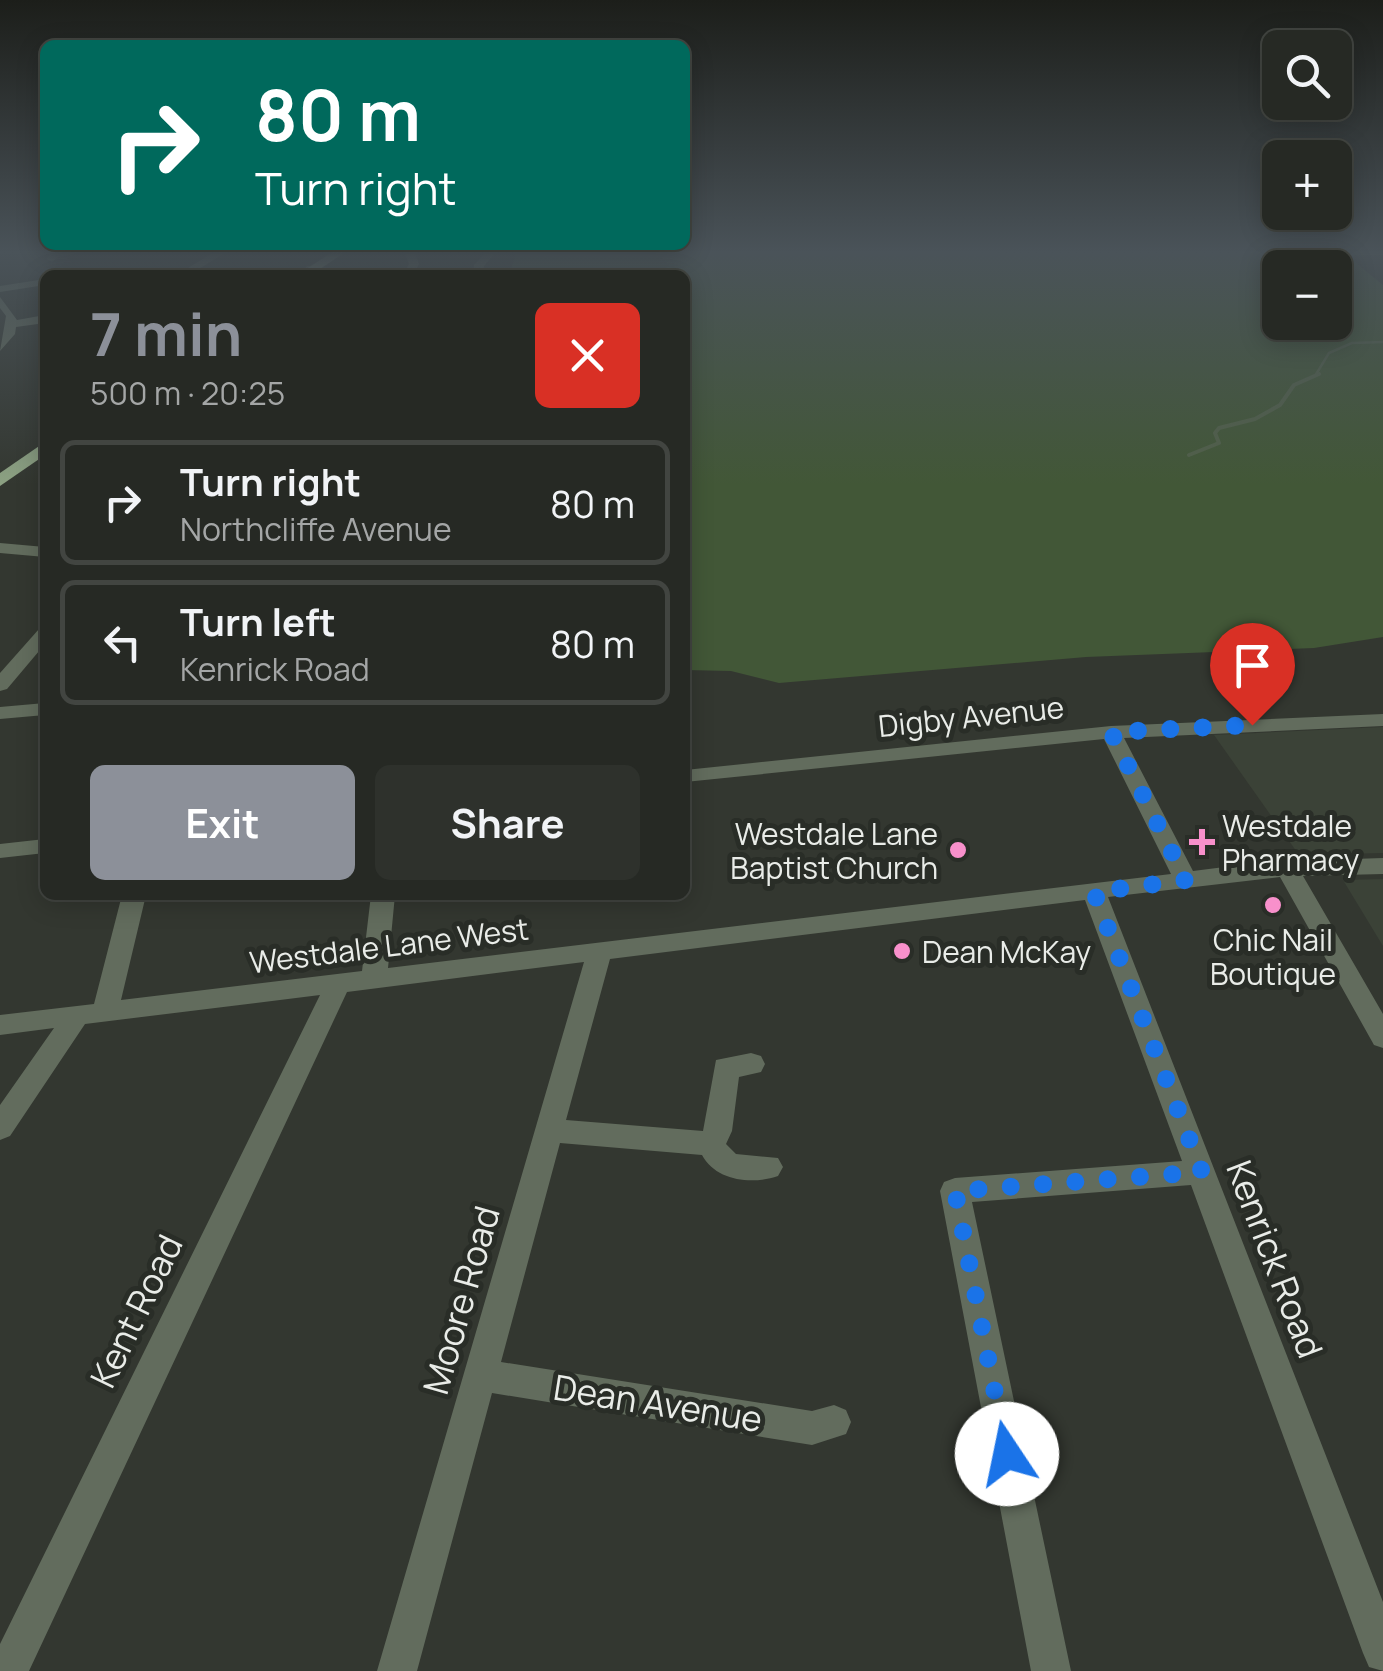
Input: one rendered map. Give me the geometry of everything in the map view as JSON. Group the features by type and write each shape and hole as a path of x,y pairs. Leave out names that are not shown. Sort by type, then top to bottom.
{"main road":[{"path":"0,480 40,452"}],"street":[{"path":"0,548 40,552"},
{"path":"0,685 40,639"},
{"path":"0,713 40,709"},
{"name":"Digby Avenue","path":"690,775 1111,732 1383,720"},
{"path":"1111,732 1186,880"},
{"path":"0,851 40,847"},
{"name":"Westdale Lane West","path":"0,1026 1186,880 1287,869 1383,866"},
{"path":"1287,869 1383,1038"},
{"name":"Kenrick Road","path":"1094,892 1383,1653"},
{"path":"0,1128 91,1014 132,900"},
{"path":"374,981 382,900"},
{"name":"Moore Road","path":"397,1671 600,950"},
{"name":"Kent Road","path":"8,1671 337,986"},
{"path":"751,1064 726,1068 718,1130 711,1144 716,1158 726,1166 768,1167"},
{"path":"549,1136 711,1144"},
{"path":"549,1136 630,1150"},
{"path":"1051,1671 955,1191 1202,1172"},
{"name":"Dean Avenue","path":"481,1375 812,1428 834,1422"}],"shaded area":[{"path":"1383,727 1383,853 1299,855 1214,735"},
{"path":"1383,879 1383,946 1343,880"}],"green space":[{"path":"690,329 1262,329 1262,340 1352,340 1352,329 1383,329 1383,637 1314,648 1086,657 779,683 731,671 690,670"}],"waterway":[{"path":"1315,376 1329,353 1352,343 1383,342"},
{"path":"1315,376 1319,374"},
{"path":"1189,455 1219,443 1215,433 1219,428 1255,419 1280,405 1294,385 1315,376"}],"place":[{"name":"Westdale Pharmacy","path":"1202,842"},
{"name":"Westdale Lane Baptist Church","path":"958,850"},
{"name":"Chic Nail Boutique","path":"1273,905"},
{"name":"Dean McKay","path":"902,951"}],"route":[{"path":"1007,1454 955,1191 1202,1172 1094,892 1186,880 1111,732 1252,725"}]}
